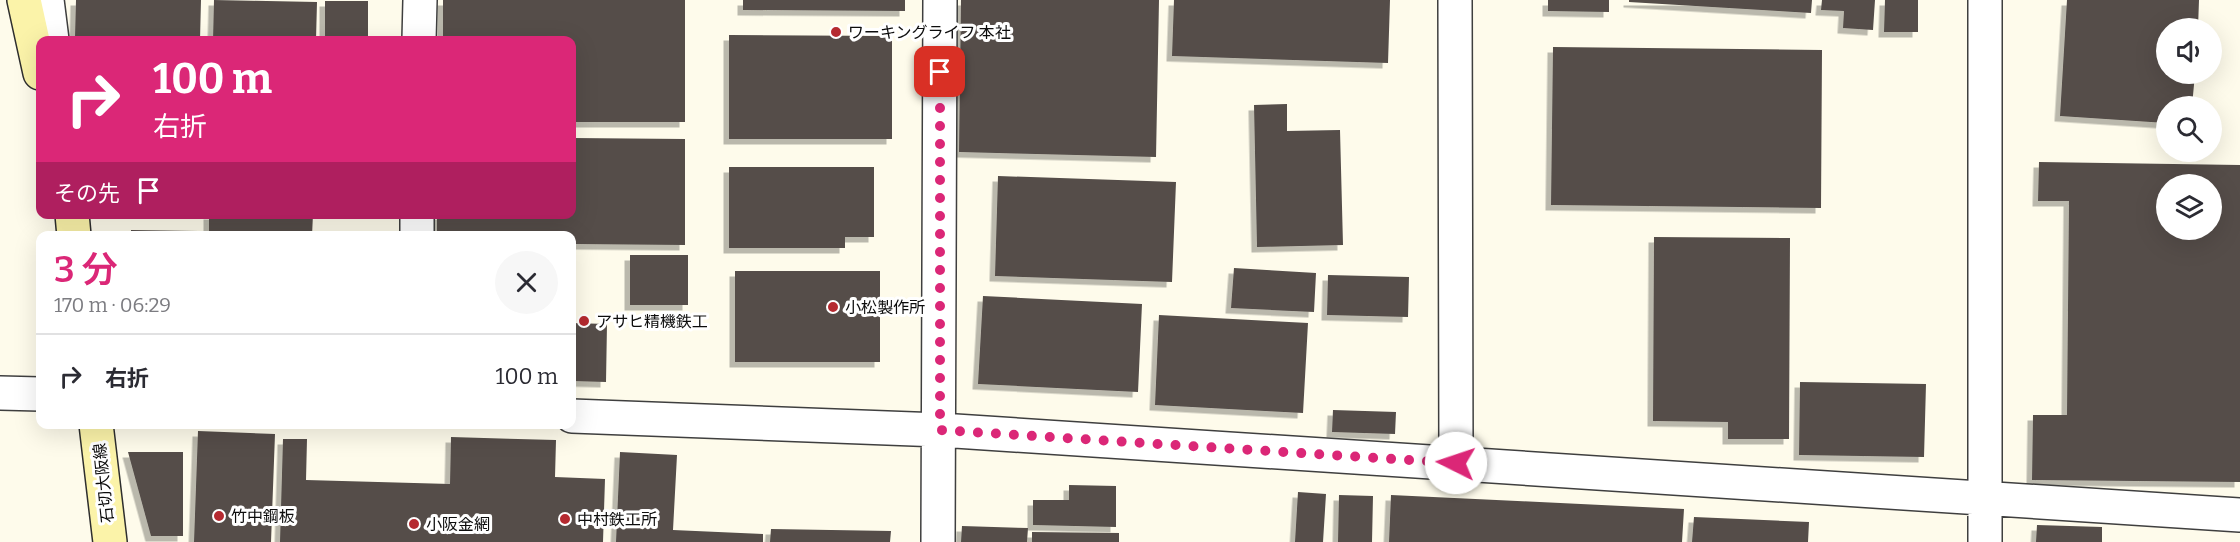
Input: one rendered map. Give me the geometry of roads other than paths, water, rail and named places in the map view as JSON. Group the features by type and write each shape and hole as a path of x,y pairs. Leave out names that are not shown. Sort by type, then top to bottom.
{"main road":[{"path":"24,0 36,55"},
{"name":"石切大阪線","path":"97,429 110,542"}],"street":[{"path":"47,0 52,36"},
{"path":"419,36 420,0"},
{"path":"938,542 940,0"},
{"path":"1455,0 1456,463"},
{"path":"1985,0 1985,542"},
{"path":"0,393 36,394"},
{"path":"576,416 940,430 2240,515"}],"place":[{"name":"ワーキングライフ 本社","path":"836,32"},
{"name":"小松製作所","path":"833,307"},
{"name":"アサヒ精機鉄工","path":"584,321"},
{"name":"竹中鋼板","path":"219,516"},
{"name":"中村鉄工所","path":"565,519"},
{"name":"小阪金網","path":"414,524"}]}
